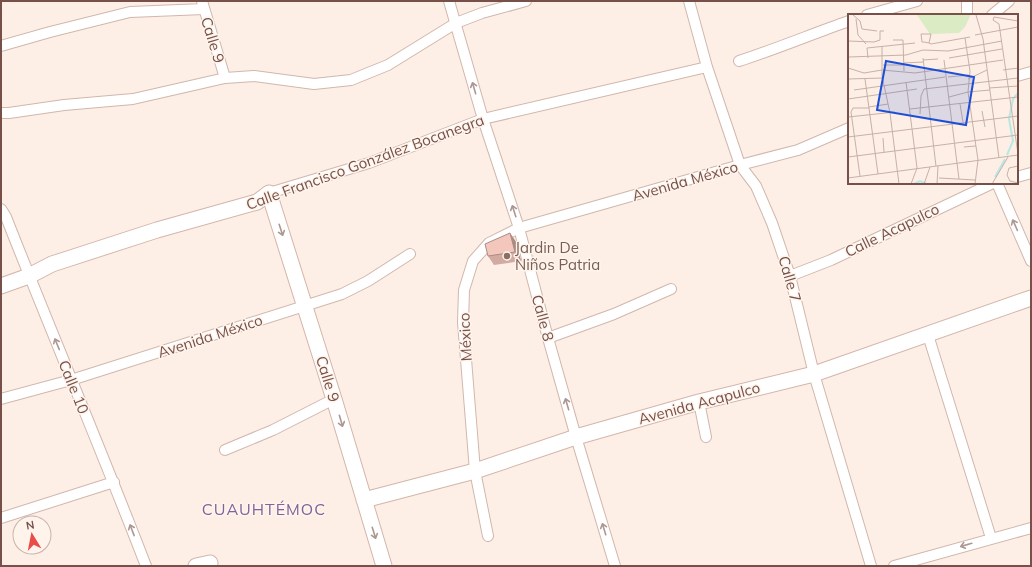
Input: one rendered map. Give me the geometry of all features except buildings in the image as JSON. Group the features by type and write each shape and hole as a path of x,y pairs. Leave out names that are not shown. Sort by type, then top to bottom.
{"street":[{"name":"Calle 8","path":"449,1 483,119 519,228 576,437 616,566"},
{"path":"1,113 64,105 133,99 225,78 254,76 314,84 351,80 388,65 456,23 482,13 526,1"},
{"name":"Calle 7","path":"689,1 707,67 740,165 756,186 772,223 790,276 814,374 871,566"},
{"path":"870,14 917,1"},
{"path":"967,1 967,14"},
{"path":"993,14 1009,1"},
{"path":"1,46 130,12 203,5"},
{"name":"Calle 9","path":"203,5 225,78"},
{"path":"739,61 776,49 848,21"},
{"name":"Calle Francisco González Bocanegra","path":"1,286 29,276 52,264 150,232 257,202 269,193 369,163 483,119 707,67"},
{"path":"1018,76 1031,72"},
{"name":"Avenida México","path":"519,228 798,150 848,128"},
{"path":"1018,177 1031,173"},
{"name":"Calle Acapulco","path":"790,276 831,260 991,184"},
{"path":"997,184 1031,261"},
{"name":"Calle 9","path":"269,193 334,399 384,566"},
{"name":"Calle 10","path":"1,209 6,217 71,380 114,482 146,566"},
{"name":"México","path":"488,536 475,471 463,322 464,290 473,261 489,242 519,228"},
{"name":"Avenida México","path":"1,399 71,380 342,294 368,281 410,254"},
{"path":"548,338 614,314 671,290"},
{"name":"Avenida Acapulco","path":"364,500 475,471 576,437 699,402 814,374 1031,298"},
{"path":"928,335 991,538"},
{"path":"225,450 273,430 334,399"},
{"path":"699,402 706,437"},
{"path":"1,518 114,482"},
{"path":"894,566 1031,528"}],"place":[{"name":"Jardin De Niños Patria","path":"507,256"}],"district":[{"name":"CUAUHTÉMOC","path":"264,509"}]}
